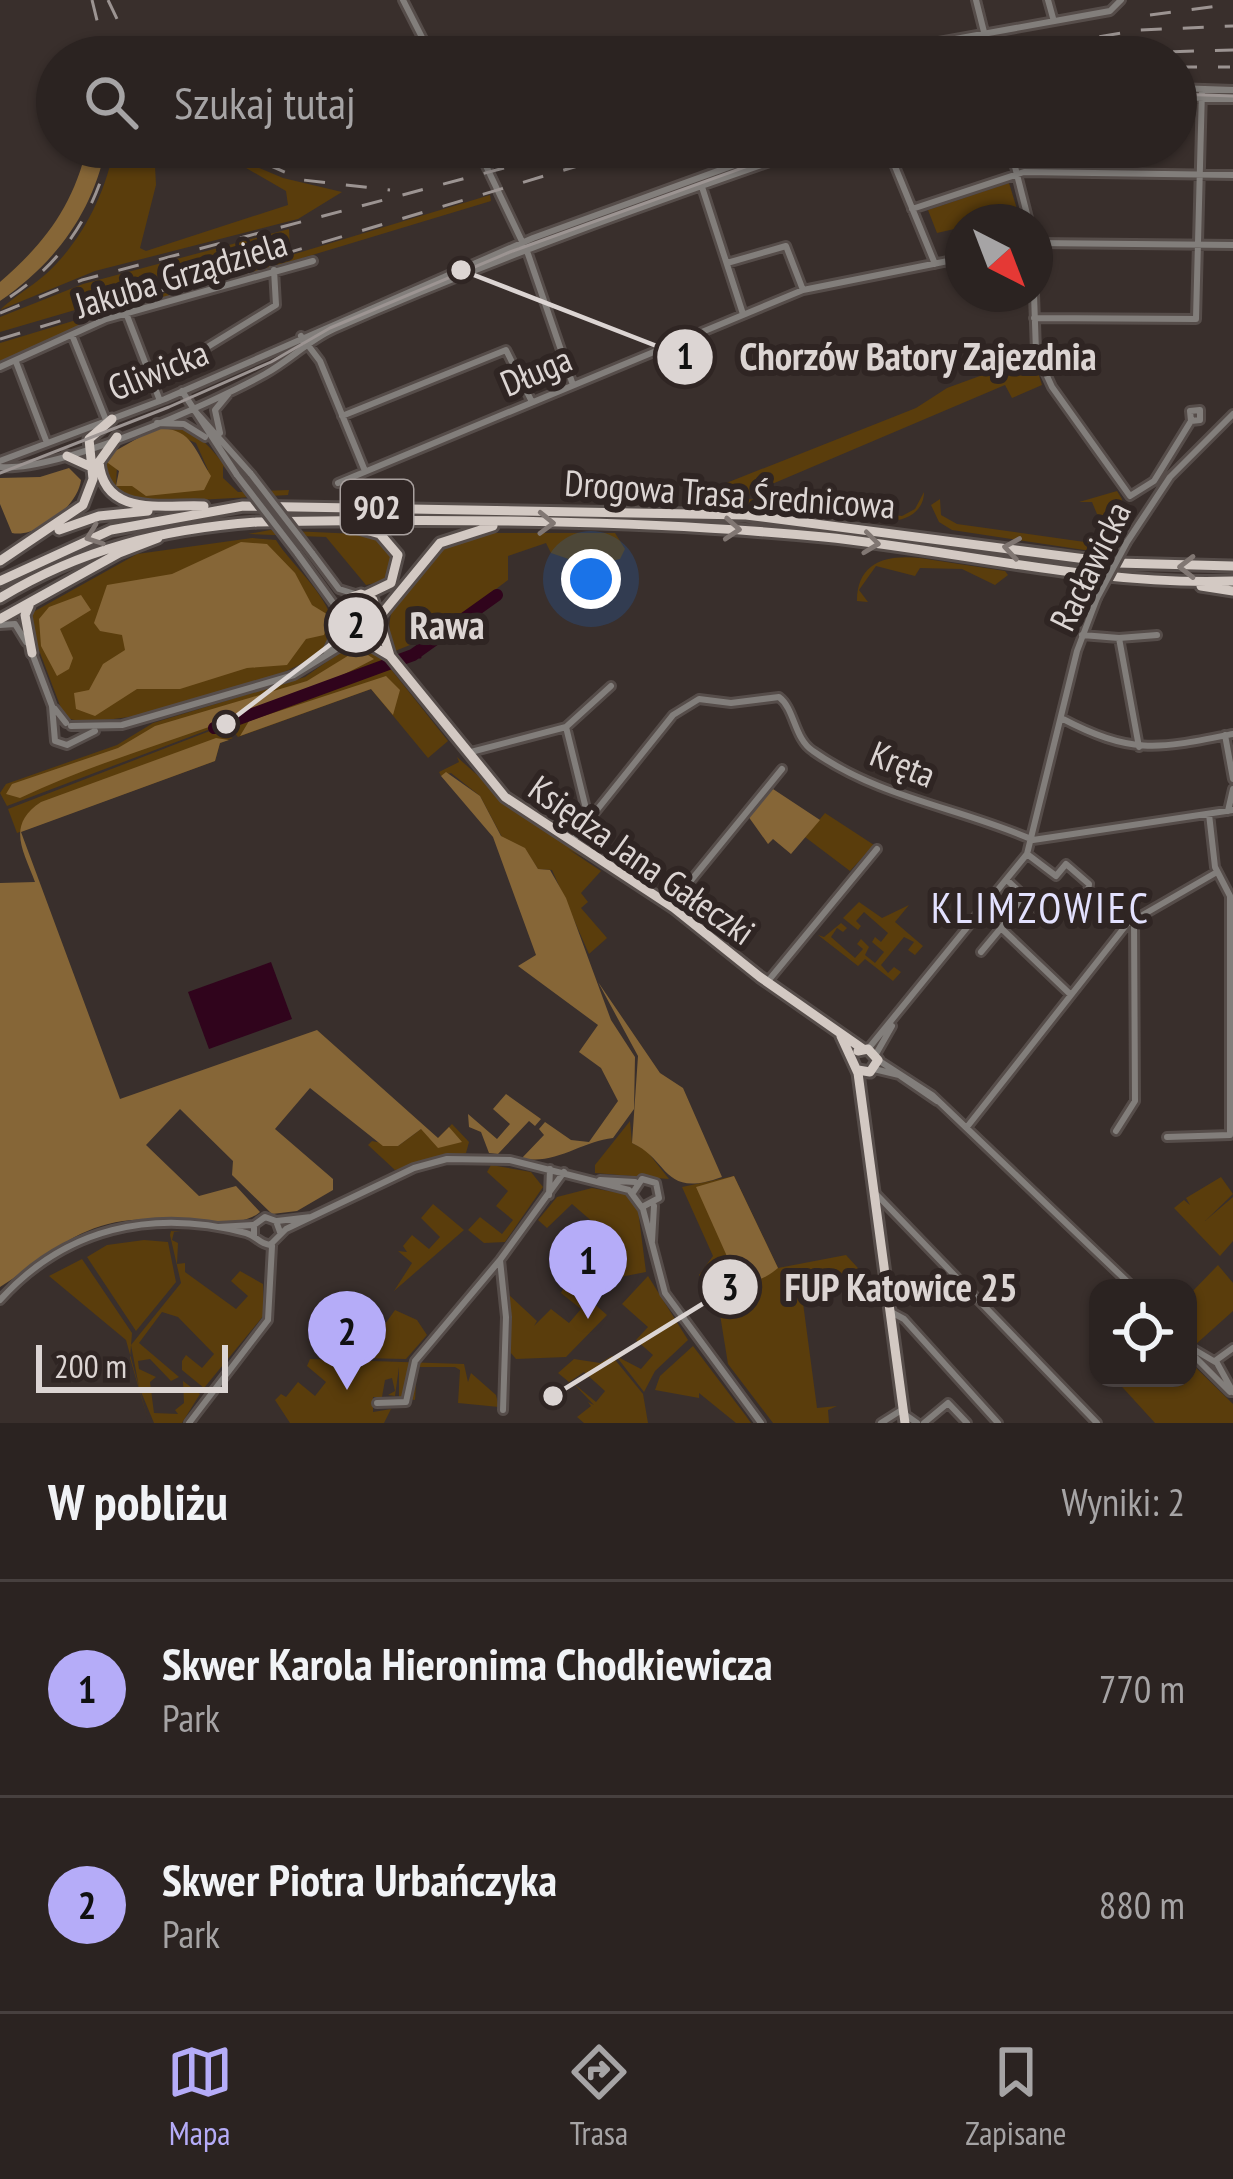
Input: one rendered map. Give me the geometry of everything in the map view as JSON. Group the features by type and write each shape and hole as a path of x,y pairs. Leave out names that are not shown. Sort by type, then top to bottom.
{"main road":[{"path":"0,561 80,509 91,490 88,448 92,434 109,420"},
{"path":"117,437 99,462 108,488 129,504 221,507"},
{"path":"68,456 91,467"},
{"path":"26,546 86,519 164,507"},
{"name":"Drogowa Trasa Średnicowa","path":"221,507 604,508 746,514 1117,563 1233,566"},
{"name":"902","path":"0,581 100,534 221,507"},
{"path":"340,521 380,534 398,555 392,583 362,594 340,616 357,637 374,631 440,543 510,522"},
{"name":"Drogowa Trasa Średnicowa","path":"192,527 340,521 745,530 1178,582 1233,581"},
{"path":"0,622 119,553 192,527"},
{"name":"902","path":"0,598 91,553 192,527"},
{"path":"1178,582 1233,592"},
{"path":"362,594 377,605 378,621"},
{"path":"30,649 25,615 32,602"},
{"name":"Księdza Jana Gałeczki","path":"378,621 390,656 514,805 670,906 766,982 838,1031 868,1060"},
{"name":"Księdza Jana Gałeczki","path":"357,637 390,656"},
{"path":"868,1060 859,1099 877,1195 904,1417"}],"street":[{"path":"403,0 421,36"},
{"path":"976,0 986,36 1053,18 1110,11 1121,0"},
{"path":"1048,0 1053,18"},
{"path":"1197,94 1233,94"},
{"path":"1034,318 1196,320 1202,94"},
{"path":"488,168 523,246 573,385"},
{"path":"701,182 734,168"},
{"path":"523,246 746,168"},
{"path":"895,168 935,264"},
{"path":"1015,168 1024,204"},
{"path":"912,209 1017,174 1233,176"},
{"path":"701,182 743,314"},
{"path":"1053,243 1233,245"},
{"name":"Gliwicka","path":"0,464 160,401 333,321 523,246"},
{"name":"Gliwicka","path":"0,464 28,469 154,423 233,390 309,344 523,246"},
{"path":"727,263 785,246 802,290"},
{"name":"Jakuba Grządziela","path":"0,368 126,313 313,261"},
{"name":"Długa","path":"338,483 802,290 945,262"},
{"path":"152,380 276,305 274,270"},
{"path":"1034,312 1036,352 1052,387 1130,496 1154,481 1195,421 1211,433"},
{"path":"126,313 160,401"},
{"path":"72,335 109,420"},
{"path":"301,336 314,354 365,471"},
{"path":"342,416 506,350 532,402"},
{"path":"292,358 314,354"},
{"path":"16,362 47,443"},
{"path":"222,436 215,410 233,390"},
{"path":"182,391 218,451 340,616 325,656"},
{"path":"190,407 222,436 339,589 362,594"},
{"name":"Racławicka","path":"868,1060 900,1012 1027,854 1082,635 1096,598 1170,476 1233,414"},
{"path":"154,423 189,425 218,451"},
{"path":"0,622 17,626 30,649 52,706 58,743 294,675 357,637"},
{"path":"1082,635 1157,635"},
{"path":"1119,638 1138,747"},
{"path":"468,754 566,727 611,686"},
{"name":"Kręta","path":"588,817 680,710 699,700 784,699 803,742 825,759 910,799 1034,840"},
{"path":"52,706 69,724 74,741"},
{"path":"1061,718 1116,744 1138,747 1229,734 1233,778"},
{"path":"54,730 69,724 98,729"},
{"path":"566,727 588,817 571,844"},
{"path":"670,906 782,769"},
{"path":"1034,840 1230,811 1233,789"},
{"path":"1167,1137 1230,1135 1232,898 1217,872 1209,814"},
{"path":"766,982 877,849"},
{"path":"1027,854 1056,876 1066,864 1089,884 1074,910"},
{"path":"968,1127 1126,925 1217,872"},
{"path":"1008,880 1048,917"},
{"path":"1088,892 1126,925"},
{"path":"981,952 1020,904"},
{"path":"1116,1131 1135,1102 1134,918"},
{"path":"1001,928 1070,994"},
{"path":"868,1060 940,1103 1125,1279"},
{"path":"189,1423 268,1320 269,1272 280,1232 433,1162 484,1157 597,1180 632,1194 640,1205 657,1274 672,1304 761,1423"},
{"path":"548,1199 550,1169"},
{"path":"377,1403 406,1402 415,1361 500,1260 564,1172"},
{"path":"597,1180 658,1185 651,1245"},
{"path":"632,1194 638,1181"},
{"path":"877,1195 1097,1423"},
{"path":"640,1205 655,1203"},
{"path":"0,1300 39,1262 93,1232 149,1224 254,1225 265,1216 276,1221 314,1217"},
{"path":"276,1221 280,1232"},
{"path":"254,1225 269,1272"},
{"path":"215,1228 274,1243"},
{"path":"500,1260 506,1317 503,1410"},
{"path":"891,1312 901,1316 998,1423"},
{"path":"1213,1366 1233,1348"},
{"path":"1197,1354 1233,1393"},
{"path":"881,1423 904,1417 921,1423 948,1403 967,1423"}],"shaded area":[{"path":"81,168 101,168 68,235 38,270 0,301 0,282 44,238"},
{"path":"109,168 155,168 156,185 140,248 146,251 288,205 286,191 246,168 342,192 298,219 95,271 0,310 46,274 70,247 98,199"},
{"path":"1009,183 1015,204 946,204"},
{"path":"490,195 491,201 104,318 0,363 0,343"},
{"path":"945,204 945,231 937,233 928,210"},
{"path":"289,229 290,247 0,332 0,317 83,284"},
{"path":"1009,347 1031,350 1042,385 1012,398 1005,385 739,498 902,516 915,509 924,492 918,510 908,517 888,521 691,497 916,408 947,388 1010,365"},
{"path":"158,425 182,429 216,455 232,475 223,466 223,478 238,492 289,490 288,495 136,501 116,490 105,471 103,462 116,442","holes":["162,428 196,443 208,470 116,486 118,445"]},
{"path":"154,429 176,431 190,442 211,476 204,490 146,496 132,486 116,486 119,471 108,463 108,455"},
{"path":"69,468 81,480 65,510 33,530 12,533 0,504 0,478 40,477"},
{"path":"1117,491 1122,499 1111,554 952,530 939,522 931,505 940,499 941,515 957,524 1106,545 1109,521 1097,514 1092,502 1079,502"},
{"path":"270,530 379,535 394,555 389,580 366,585 326,537 248,534"},
{"path":"472,533 615,533 625,549 620,559 589,566 551,553 546,543 508,556 508,580 435,635 395,651 391,614 398,597 424,565"},
{"path":"252,538 276,540 322,600 333,625 332,638 319,653 290,669 205,700 116,719 83,721 64,716 26,616 137,554"},
{"path":"241,542 267,544 295,573 312,605 330,616 324,635 306,639 287,665 247,668 180,689 137,689 95,716 76,709 74,693 89,690 103,664 125,650 122,635 100,631 94,623 107,585 172,574"},
{"path":"920,558 1008,575 995,585 962,569 920,568 915,576 876,566 859,590 868,602 857,601 858,588 862,578 875,564"},
{"path":"81,595 91,610 60,629 73,658 69,669 57,676 41,646 39,619 49,607"},
{"path":"349,646 375,650 385,663 7,806 0,793 6,784 117,745 153,723 305,677"},
{"path":"359,649 374,659 289,698 20,798 6,794 12,784 118,748 155,726 307,681"},
{"path":"390,668 448,741 428,758 371,689 238,737 230,727"},
{"path":"386,676 400,690 393,715 371,689 240,736 249,721"},
{"path":"215,729 233,738 220,743 215,761 17,833 8,809"},
{"path":"216,738 229,740 220,743 215,761 21,832 120,1099 317,1030 438,1138 449,1127 462,1142 438,1148 421,1129 398,1146 383,1146 310,1088 275,1129 333,1179 333,1190 297,1211 272,1214 232,1175 233,1161 180,1109 146,1145 199,1196 236,1186 260,1212 233,1222 138,1220 105,1225 72,1238 0,1287 0,883 35,882 20,839 21,829 24,820 41,802"},
{"path":"457,757 529,821 601,867 568,849 601,871 581,893 588,902 581,908 607,938 589,954 552,870 538,869 527,852 503,839 480,796 451,773 441,776 439,772 459,762"},
{"path":"446,772 480,796 501,836 525,848 538,869 550,870 566,898 611,1020 635,1057 634,1109 613,1138 545,1159 522,1158 544,1135 539,1129 545,1122 571,1140 589,1142 618,1101 601,1068 579,1052 598,1025 518,966 536,955 493,837 441,776"},
{"path":"773,789 820,820 791,854 773,839 768,844 748,816"},
{"path":"825,813 874,845 850,871 805,837"},
{"path":"859,902 882,918 909,905 895,922 923,946 915,955 908,950 914,942 904,937 881,965 888,973 894,967 901,972 893,981 865,959 858,966 818,935 824,937 841,923 847,928 843,932 837,928 831,937 855,958 863,949 857,944 861,939 869,947 865,955 875,963 884,952 872,942 875,937 881,942 888,933 864,912 856,921 861,926 858,930 843,918"},
{"path":"271,962 292,1019 209,1049 188,992"},
{"path":"598,982 660,1073 683,1088 722,1177 702,1183 677,1180 632,1143 638,1056"},
{"path":"506,1094 541,1119 535,1126 529,1121 498,1154 489,1153 481,1132 469,1127 468,1114 497,1139 510,1124 493,1109"},
{"path":"630,1121 632,1143 646,1150 669,1179 595,1173 595,1165"},
{"path":"452,1124 469,1142 466,1153 395,1170 368,1145 372,1141 398,1146 421,1129 438,1138"},
{"path":"491,1165 531,1172 543,1187 505,1242 484,1243 468,1230 480,1217 502,1234 513,1220 496,1206 508,1191 487,1172"},
{"path":"734,1176 778,1268 846,1255 868,1279 801,1288 817,1408 837,1406 828,1410 829,1423 773,1423 728,1364 717,1296 699,1275 713,1256 682,1187"},
{"path":"734,1176 778,1268 756,1280 734,1272 696,1187"},
{"path":"1221,1177 1233,1194 1205,1221 1233,1197 1233,1241 1220,1256 1174,1208 1184,1200 1190,1205 1186,1198"},
{"path":"592,1188 625,1194 638,1210 646,1272 579,1285 563,1272 574,1256 598,1272 608,1259 591,1244 603,1236 602,1230 572,1204 547,1228 538,1220 557,1197"},
{"path":"433,1204 464,1230 394,1291 412,1263 398,1251 407,1252 403,1246 412,1235 429,1249 440,1237 421,1218"},
{"path":"171,1231 181,1232 174,1232 172,1240 178,1243 177,1264 185,1263 185,1272 236,1309 248,1296 231,1281 240,1271 263,1284 264,1315 204,1388 182,1370 182,1361 186,1355 202,1368 214,1354 178,1317 162,1312 139,1343 179,1377 171,1381 150,1359 138,1361 139,1369 156,1377 150,1382 154,1413 178,1414 175,1410 184,1403 183,1381 200,1394 182,1423 154,1423 139,1387 131,1345 181,1283 170,1235"},
{"path":"168,1242 176,1282 136,1331 87,1257 107,1245"},
{"path":"82,1259 132,1333 130,1355 126,1340 49,1276"},
{"path":"1218,1265 1233,1283 1233,1311 1197,1343 1197,1287"},
{"path":"648,1276 688,1340 655,1371 644,1392 616,1356 641,1369 653,1355 636,1340 648,1327 622,1304"},
{"path":"567,1280 607,1315 566,1357 516,1359 510,1352 509,1295 537,1321 534,1326 551,1309 569,1323 581,1309 561,1293"},
{"path":"395,1310 417,1320 427,1335 406,1359 361,1358"},
{"path":"693,1346 751,1423 736,1423 699,1393 699,1398 655,1390 660,1376"},
{"path":"612,1356 643,1394 648,1423 584,1423 577,1417 591,1406 588,1402 594,1405 573,1383 596,1402 605,1391 584,1372 569,1382 558,1373 574,1359 600,1363"},
{"path":"310,1359 464,1364 468,1382 471,1373 496,1395 499,1407 458,1403 460,1370 455,1367 417,1367 415,1400 399,1397 399,1367 395,1396 388,1395 395,1391 392,1378 385,1380 382,1397 373,1397 373,1412 391,1409 384,1423 290,1423 275,1400 281,1394 286,1397 298,1382 315,1396 326,1382 307,1366"},
{"path":"1197,1369 1233,1404 1233,1423 1155,1423 1122,1387 1197,1387"}],"waterway":[{"path":"214,728 413,655 497,595"},
{"path":"413,655 420,657"}],"tram line":[{"path":"1197,95 1233,96"},
{"path":"0,473 169,407 271,362 330,328 510,252 742,168"}],"railway":[{"path":"92,0 101,36"},
{"path":"108,0 125,36"},
{"path":"1150,15 1233,4"},
{"path":"1103,36 1233,26"},
{"path":"1197,51 1233,50"},
{"path":"1197,67 1230,67"},
{"path":"10,297 62,251 87,213 105,168"},
{"path":"275,168 303,180 390,190"},
{"path":"0,313 82,280 504,168"},
{"path":"0,339 571,168"}],"place":[{"name":"Chorzów Batory Zajezdnia","path":"461,270"},
{"name":"Rawa","path":"226,724"},
{"name":"Skwer Karola Hieronima Chodkiewicza","path":"588,1319"},
{"name":"Skwer Piotra Urbańczyka","path":"347,1390"},
{"name":"FUP Katowice 25","path":"553,1396"}],"district":[{"name":"KLIMZOWIEC","path":"1041,908"}]}
